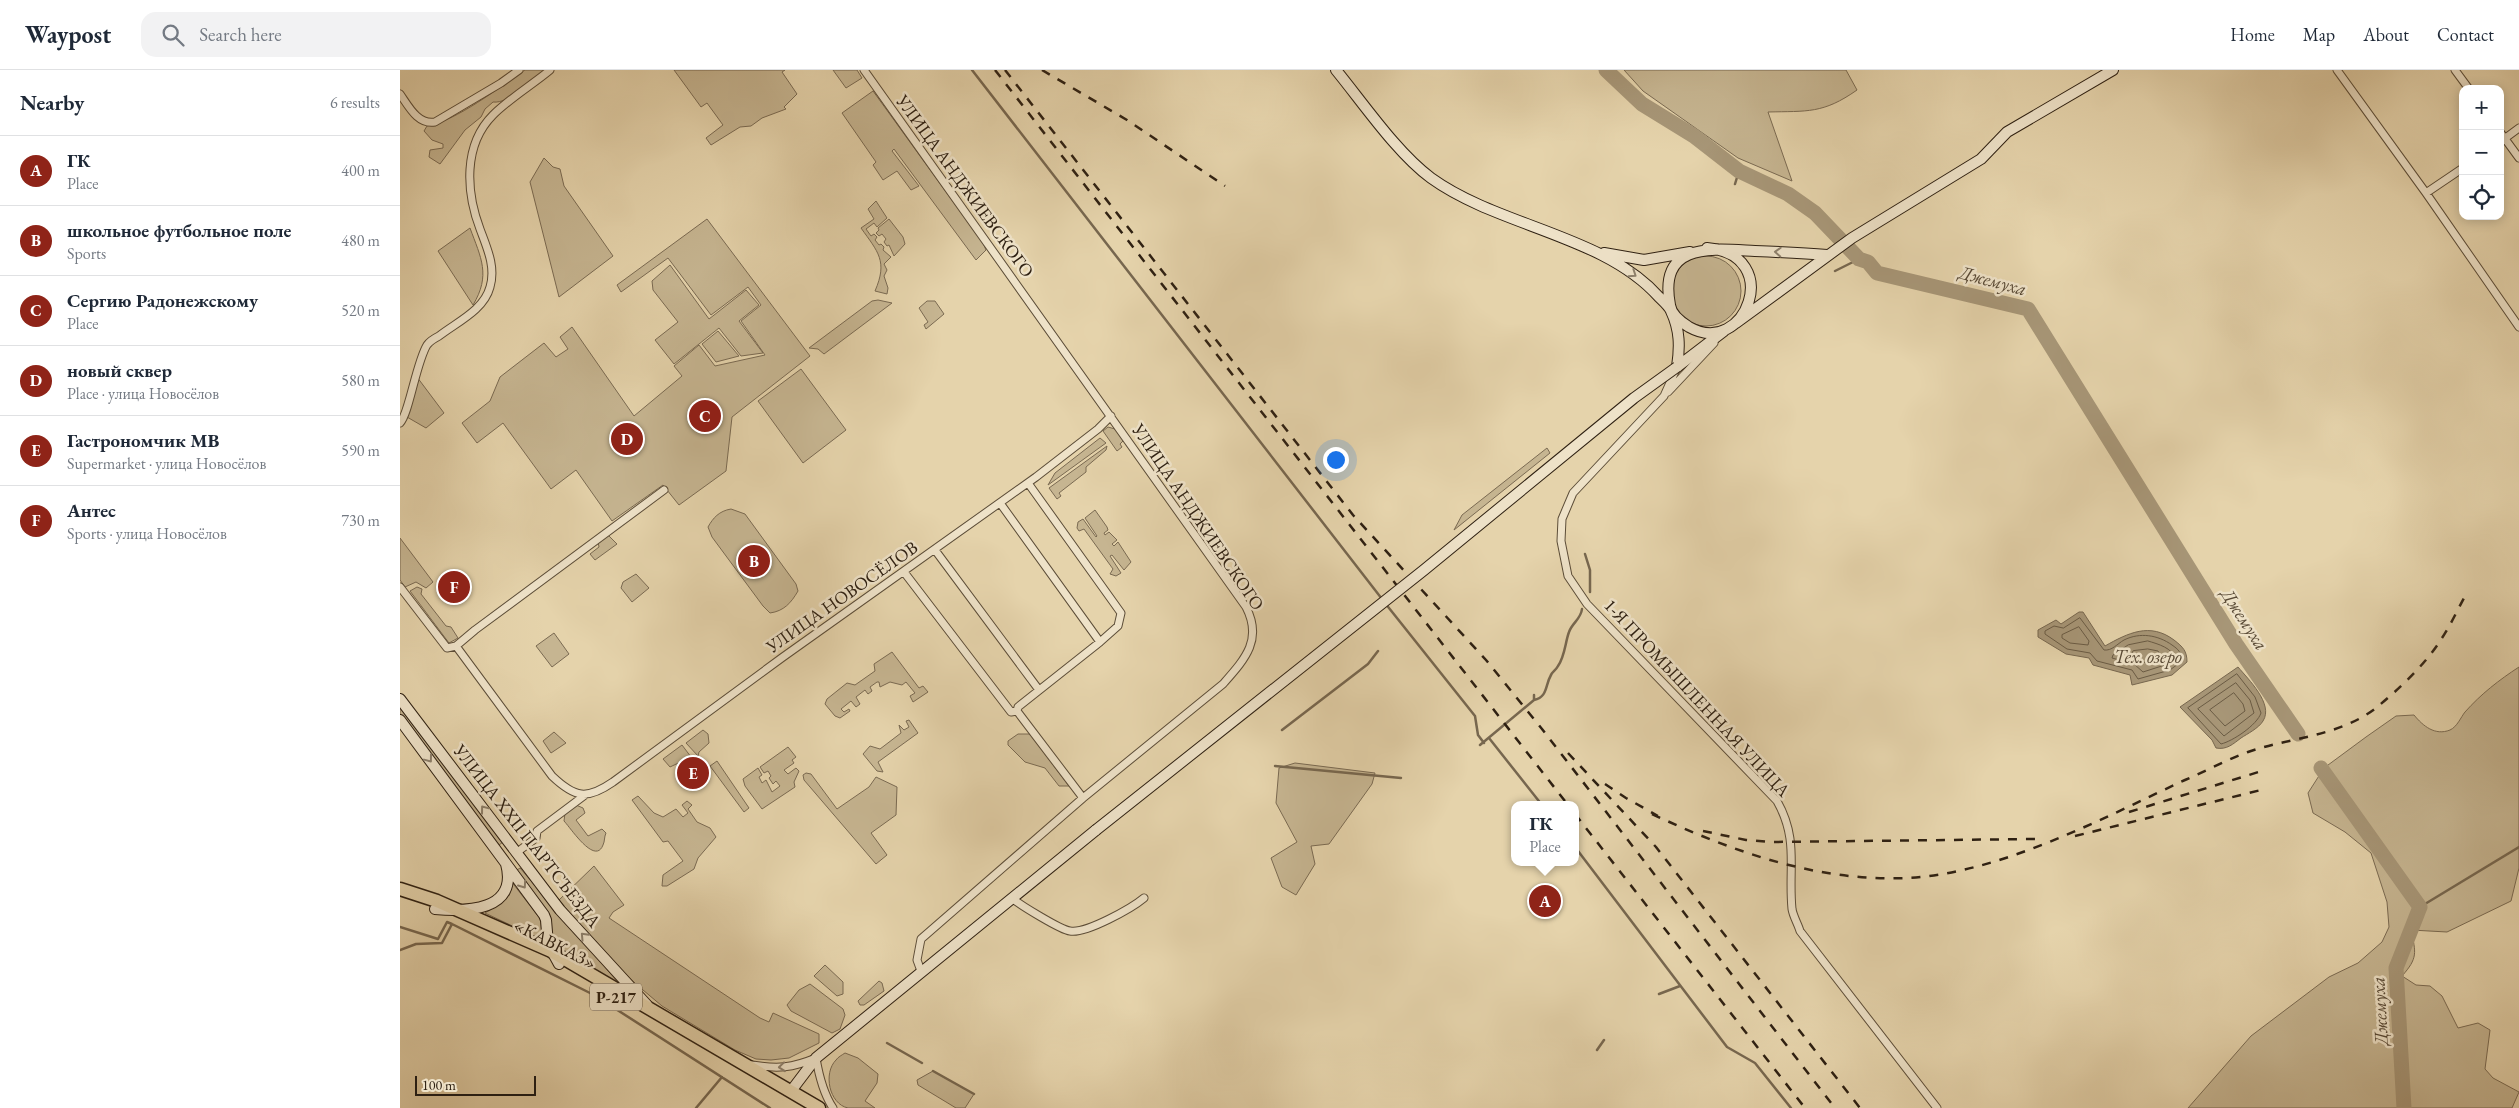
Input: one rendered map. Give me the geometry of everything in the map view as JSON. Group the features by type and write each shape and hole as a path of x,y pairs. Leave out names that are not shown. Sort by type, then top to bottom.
{"highway":[{"name":"Р-217","path":"400,889 462,912 551,951 747,1064 819,1108"},
{"name":"«КАВКАЗ»","path":"400,897 435,909 543,954 751,1077 782,1093 790,1091"}],"street":[{"path":"400,94 414,114 427,124 435,122 501,84 519,70"},
{"path":"400,424 414,374 428,343 477,309 486,300 491,286 493,268 474,214 468,183 472,155 479,133 493,115 550,70"},
{"name":"УЛИЦА АНДЖИЕВСКОГО","path":"864,70 1246,607 1252,619 1254,630 1247,653 1223,684 1083,798 921,939 917,960 921,971"},
{"path":"1336,70 1400,147 1431,178 1486,208 1590,250 1633,273 1650,287 1682,322 1696,330 1712,332 1733,325"},
{"path":"790,1091 816,1058 921,971 1416,576 1634,398 1828,253 1981,159 2007,132 2113,70"},
{"path":"2337,70 2426,193 2519,327"},
{"path":"2455,70 2466,85"},
{"path":"2504,139 2519,128"},
{"path":"2504,141 2519,158"},
{"path":"2426,193 2459,171"},
{"path":"1590,250 1644,260 1703,249 1828,253"},
{"path":"1664,396 1746,311 1751,296 1747,272 1730,254 1703,249 1684,257 1673,270 1668,285 1671,310 1679,335 1677,367"},
{"name":"1-Я ПРОМЫШЛЕННАЯ УЛИЦА","path":"1677,367 1664,396 1573,492 1562,519 1561,541 1568,576 1587,604 1777,801 1786,818 1791,837 1792,911 1800,931 1937,1108"},
{"name":"УЛИЦА НОВОСЁЛОВ","path":"516,852 536,838 537,831 584,795 600,791 613,782 783,657 1028,483 1098,429 1111,416"},
{"path":"1017,711 1018,706 1118,626 1122,613 1028,483"},
{"path":"400,587 447,648 456,646 664,490"},
{"path":"1000,503 1100,642"},
{"path":"935,550 1039,690"},
{"path":"904,572 1011,712 1017,711"},
{"path":"456,646 552,776 573,792 584,795"},
{"name":"УЛИЦА XXII ПАРТСЪЕЗДА","path":"400,699 560,910 653,1011"},
{"path":"1017,711 1083,798"},
{"path":"400,720 505,861 546,920 548,944 559,964"},
{"path":"505,861 516,852"},
{"path":"435,909 462,912 489,905 501,896 508,882 505,861"},
{"path":"1012,898 1069,932 1083,929 1134,906 1144,898"},
{"path":"747,1064 777,1068 798,1065 816,1058"},
{"path":"816,1058 819,1077 827,1099 833,1108"}],"shaded area":[{"path":"525,70 547,70 514,95 499,102 493,102 485,109 481,117 465,130 440,164 429,157 430,150 443,148 443,144 432,140 424,131 427,126 439,123 464,111"},
{"path":"674,70 785,70 782,72 797,94 784,107 786,109 762,118 751,126 740,127 711,145 706,138 723,125 707,103 701,107"},
{"path":"833,70 857,70 862,78 846,88"},
{"path":"1624,70 1846,70 1857,90 1845,98 1814,110 1768,112 1792,181 1738,158 1643,91"},
{"path":"873,91 983,243 986,250 976,260 894,149 892,151 919,186 911,190 897,171 883,180 873,165 876,162 842,113"},
{"path":"544,158 553,167 560,169 564,186 613,256 559,297 530,182"},
{"path":"876,201 887,218 877,227 874,223 866,229 871,236 874,234 877,237 875,240 884,247 883,250 891,257 884,264 887,270 884,276 888,288 887,294 875,291 881,272 881,264 876,251 861,228 874,219 868,209"},
{"path":"707,219 810,356 732,417 726,471 679,505 663,485 612,521 576,470 551,489 503,423 477,443 462,423 490,401 500,377 544,343 556,357 568,349 560,337 572,327 634,416 682,376 674,366 699,345 715,366 765,355 741,321 761,305 748,287 711,315 668,258 621,292 617,285"},
{"path":"889,219 903,237 905,244 894,256 889,245 887,246 884,242 886,239 882,234 879,236 876,233 879,230 878,228"},
{"path":"470,228 481,258 483,275 482,285 473,305 438,251"},
{"path":"1706,256 1725,262 1735,272 1741,291 1735,310 1725,320 1706,326 1687,320 1677,310 1671,291 1677,272 1687,262"},
{"path":"670,265 709,319 746,290 759,305 739,321 763,353 741,356 719,328 674,364 655,340 678,322 653,290 652,281"},
{"path":"878,300 892,303 824,354 818,349 809,348 872,301"},
{"path":"927,301 935,301 944,314 926,329 924,325 928,322 919,308"},
{"path":"718,331 739,356 716,362 702,344"},
{"path":"801,369 846,430 803,463 758,401"},
{"path":"417,377 444,413 426,428 407,417"},
{"path":"1108,427 1115,429 1124,440 1120,444 1122,447 1117,451 1103,431"},
{"path":"1100,438 1106,443 1048,485 1055,473"},
{"path":"1107,446 1106,450 1086,467 1086,472 1059,493 1061,496 1057,499 1049,488"},
{"path":"1547,448 1550,453 1454,530 1462,515"},
{"path":"731,509 745,514 796,584 798,591 787,606 770,613 712,537 708,527 714,518 720,513"},
{"path":"1095,510 1107,527 1108,530 1104,533 1105,535 1109,532 1117,540 1112,544 1114,546 1118,542 1131,562 1124,570 1112,555 1110,556 1121,573 1116,576 1110,574 1113,569 1084,529 1079,531 1077,528 1078,522 1083,519 1097,536 1085,518"},
{"path":"608,535 617,544 595,560 590,554 599,547 598,542"},
{"path":"400,538 433,582 426,588 416,582 405,587 400,580"},
{"path":"636,574 649,588 632,602 621,588 623,582"},
{"path":"417,587 422,589 421,594 446,626 451,627 458,638 449,643 410,591"},
{"path":"554,633 569,654 552,667 536,646"},
{"path":"892,652 919,688 923,686 928,692 913,702 910,696 915,693 906,682 902,685 890,682 880,687 879,682 877,682 870,687 872,691 868,694 865,690 856,697 860,704 856,707 851,701 841,709 844,712 849,709 850,711 840,718 835,716 825,704 827,699 847,683 855,685 875,671 874,664"},
{"path":"2519,667 2519,868 2511,901 2447,932 2411,930 2415,950 2411,964 2402,976 2416,985 2430,986 2442,996 2458,1028 2478,1023 2490,1030 2485,1069 2493,1078 2519,1092 2512,1108 2188,1108 2251,1036 2329,977 2358,963 2382,942 2389,927 2387,902 2371,853 2345,832 2313,813 2308,793 2324,768 2396,716 2414,715 2421,723 2434,731 2445,732 2450,730 2455,727 2465,712 2484,693"},
{"path":"400,705 503,842 499,845 400,716"},
{"path":"909,720 918,733 878,762 883,772 877,771 863,754 870,746 880,749 901,733 899,725 904,730 909,727 906,721"},
{"path":"703,730 708,734 709,743 699,752 698,756 686,743"},
{"path":"554,732 566,743 551,753 543,741"},
{"path":"1018,734 1030,734 1069,786 1059,786 1045,768 1025,762 1008,745 1008,741"},
{"path":"682,745 691,757 670,767 663,759"},
{"path":"788,747 796,757 792,760 794,763 784,770 788,774 796,768 799,771 794,782 795,787 762,809 745,786 743,779 758,768 762,775 759,777 762,783 766,780 772,792 780,786 776,781 773,784 769,778 771,776 768,771 764,773 760,767"},
{"path":"717,761 749,808 744,812 710,766"},
{"path":"1295,763 1375,773 1372,784 1329,844 1311,846 1315,864 1296,895 1282,887 1271,858 1297,842 1276,803 1279,768"},
{"path":"806,773 811,774 837,809 869,787 876,777 897,787 896,815 871,833 887,855 876,864 804,780 803,775"},
{"path":"638,796 654,813 663,817 676,809 683,817 688,813 682,805 687,801 692,805 688,809 697,822 710,828 716,837 698,858 694,869 667,886 662,886 663,875 683,861 668,841 663,842 632,800"},
{"path":"576,805 583,808 585,813 576,820 588,836 602,829 606,833 604,844 599,850 594,851 589,848 564,821 565,813"},
{"path":"594,866 624,905 613,912 609,918 760,1018 769,1022 773,1013 819,1034 819,1043 789,1058 756,1059 735,1050 662,1006 617,968 559,900"},
{"path":"520,868 622,987 552,944 550,916 517,870"},
{"path":"511,881 541,920 542,940 485,913 501,900 507,892"},
{"path":"825,965 843,982 843,994 837,996 814,976"},
{"path":"879,981 882,983 884,991 864,1005 860,1005 858,1001"},
{"path":"810,984 843,1009 845,1015 840,1029 832,1033 791,1011 787,1005 799,990"},
{"path":"845,1053 858,1058 878,1074 877,1083 865,1101 875,1108 848,1108 836,1101 832,1094 829,1080 830,1072 837,1059"},
{"path":"933,1071 974,1094 965,1108 956,1108 918,1085 917,1080"}],"water":[{"name":"Тех. озеро","path":"2079,612 2083,612 2105,646 2139,631 2156,632 2165,635 2180,645 2185,652 2187,662 2172,675 2132,685 2130,675 2093,665 2089,658 2066,654 2038,637 2038,630 2056,620 2061,624"},
{"name":"Тех. озеро","path":"2238,667 2263,700 2265,714 2261,724 2253,731 2230,746 2216,748 2212,740 2180,707"}],"waterway":[{"path":"972,70 1382,599"},
{"name":"Джемуха","path":"1606,70 1642,104 1694,136 1739,171 1788,194 1815,213 1859,259 1868,262 1877,273 2028,309 2236,644 2298,734"},
{"path":"1735,184 1739,171"},
{"path":"1835,271 1859,259"},
{"path":"1585,554 1590,570 1590,592"},
{"path":"1385,603 1475,716 1478,735 1484,743"},
{"path":"1534,700 1544,693 1549,679 1562,658 1570,629 1580,616 1582,609"},
{"path":"1282,730 1368,664 1378,651"},
{"path":"1480,745 1534,700 1534,695"},
{"path":"1489,738 1539,801"},
{"path":"1275,766 1401,778"},
{"name":"Джемуха","path":"2321,768 2420,907 2396,968 2404,1108"},
{"path":"2420,907 2519,847"},
{"path":"1579,852 1727,1047 1755,1063 1791,1108"},
{"path":"400,927 438,939 447,922 452,924 594,995 770,1108"},
{"path":"400,950 416,944 442,943 452,924"},
{"path":"1659,994 1680,986"},
{"path":"1597,1050 1604,1040"},
{"path":"887,1043 922,1063"},
{"path":"933,1071 974,1094"},
{"path":"696,1108 722,1077"}],"railway":[{"path":"995,70 1565,801"},
{"path":"1005,70 1353,515 1486,660 1542,729 1835,1108"},
{"path":"1042,70 1127,120 1225,186"},
{"path":"1652,814 1744,852 1807,869 1840,875 1906,878 1941,874 1977,866 2013,856 2049,842 2240,755 2264,747 2330,731 2361,718 2376,708 2412,676 2436,648 2464,598"},
{"path":"1568,753 1656,847 1860,1108"},
{"path":"2129,812 2265,770"},
{"path":"1605,784 1658,816"},
{"path":"2075,836 2265,789"},
{"path":"1579,819 1805,1108"},
{"path":"1703,831 1746,840 1770,842 2036,839"}],"place":[{"name":"Сергию Радонежскому","path":"705,416"},
{"name":"новый сквер","path":"627,439"},
{"name":"школьное футбольное поле","path":"754,561"},
{"name":"Антес","path":"454,587"},
{"name":"Гастрономчик МВ","path":"693,773"},
{"name":"ГК","path":"1545,901"}]}
